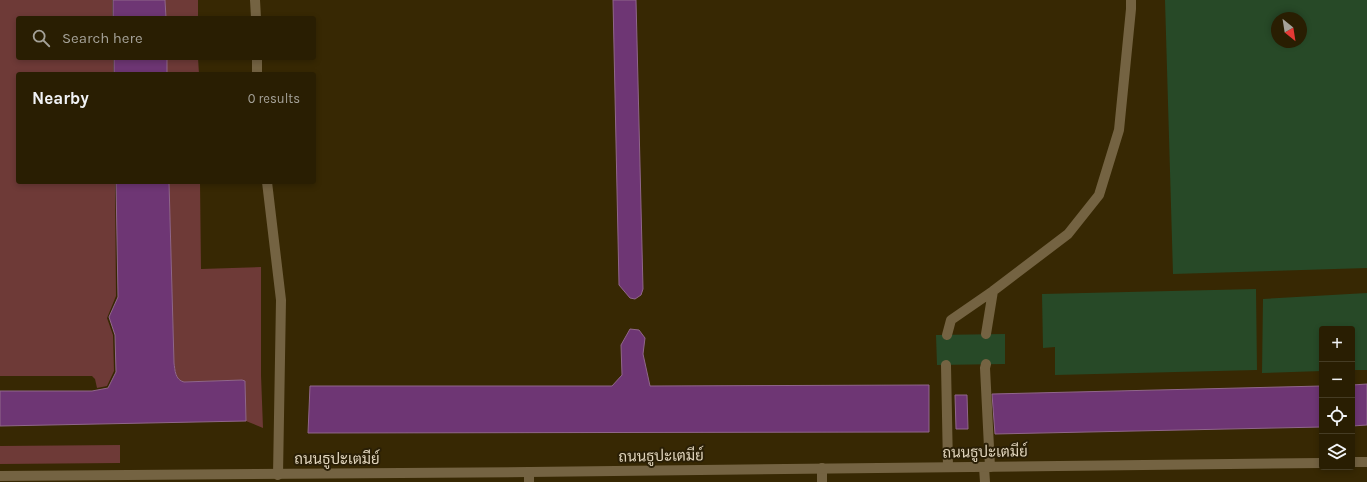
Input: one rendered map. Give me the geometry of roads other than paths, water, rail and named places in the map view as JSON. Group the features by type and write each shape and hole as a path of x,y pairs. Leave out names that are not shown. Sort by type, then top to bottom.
{"street":[{"path":"255,0 256,16"},
{"path":"947,335 951,320 994,291 1068,234 1099,195 1119,130 1131,0"},
{"path":"256,60 257,72"},
{"path":"267,184 281,300 278,474"},
{"path":"986,334 994,291"},
{"path":"985,482 989,438 986,364"},
{"path":"946,365 948,467"},
{"name":"ถนนธูปะเตมีย์","path":"0,476 278,474 529,477 822,468 1319,462"},
{"path":"1355,462 1367,462"},
{"path":"822,468 822,482"}]}
